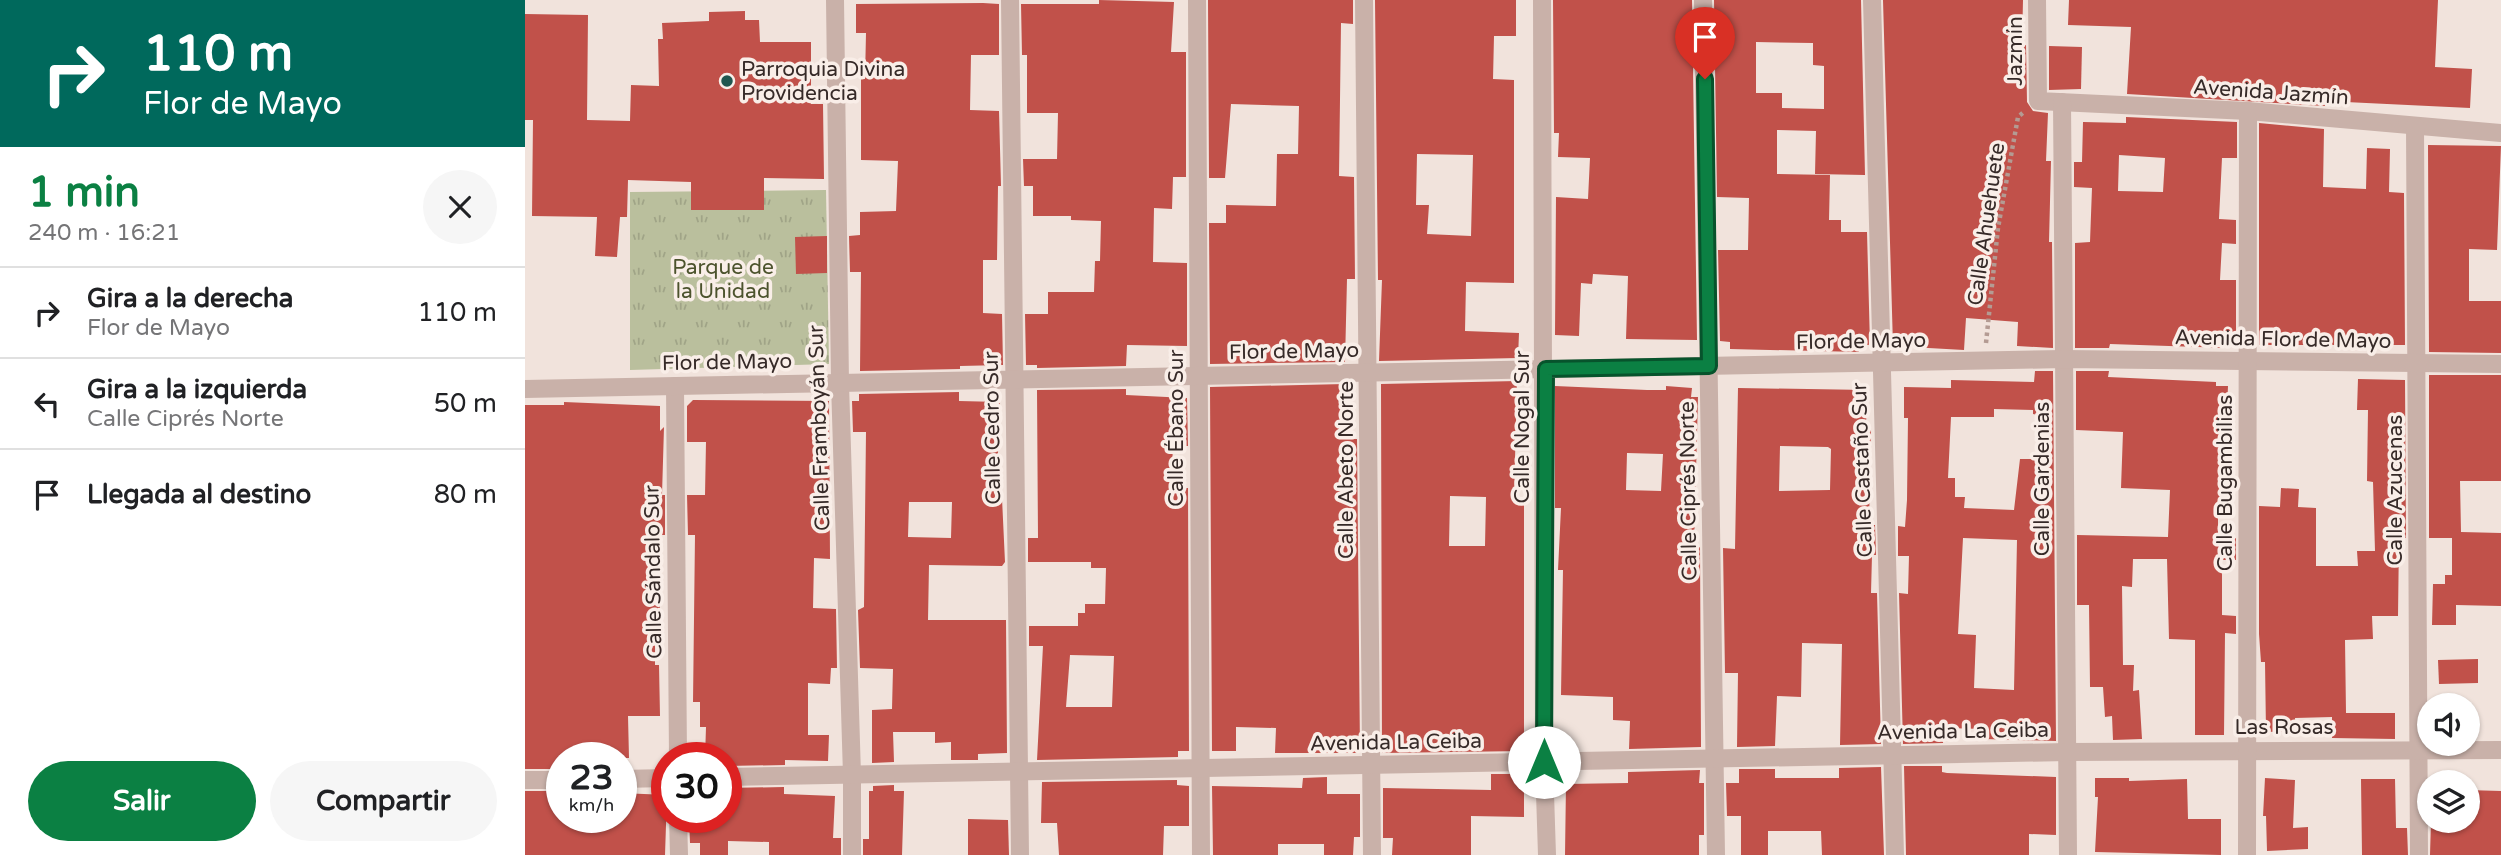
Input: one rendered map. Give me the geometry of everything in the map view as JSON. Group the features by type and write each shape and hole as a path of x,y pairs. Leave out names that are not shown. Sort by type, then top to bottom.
{"street":[{"name":"Calle Framboyán Sur","path":"835,0 840,383 852,855"},
{"name":"Calle Cedro Sur","path":"1010,0 1020,855"},
{"name":"Calle Ébano Sur","path":"1197,0 1201,855"},
{"name":"Calle Abeto Norte","path":"1364,0 1372,855"},
{"name":"Calle Nogal Sur","path":"1542,0 1546,369 1544,762 1547,855"},
{"name":"Calle Ciprés Norte","path":"1703,0 1716,855"},
{"name":"Calle Castaño Sur","path":"1872,0 1895,855"},
{"name":"Jazmín","path":"2037,0 2038,102"},
{"name":"Avenida Jazmín","path":"2038,102 2248,111 2501,133"},
{"name":"Calle Gardenias","path":"2062,102 2068,855"},
{"name":"Calle Bugambilias","path":"2247,855 2248,111"},
{"name":"Calle Azucenas","path":"2415,126 2419,693"},
{"name":"Flor de Mayo","path":"525,389 2064,359"},
{"name":"Avenida Flor de Mayo","path":"2064,359 2501,364"},
{"name":"Calle Sándalo Sur","path":"675,386 678,742"},
{"name":"Las Rosas","path":"2067,752 2417,750"},
{"name":"Las Rosas","path":"2480,750 2501,750"},
{"name":"Avenida La Ceiba","path":"742,777 2067,752"},
{"name":"Calle Azucenas","path":"2419,756 2420,855"},
{"path":"525,780 546,780"},
{"path":"678,833 679,855"}],"path":[{"name":"Calle Ahuehuete","path":"1984,361 1998,228 2018,117 2038,102"}],"green space":[{"name":"Parque de la Unidad","path":"826,190 829,364 630,370 630,192"}],"building":[{"path":"1099,0 1174,2 1171,52 1186,52 1186,177 1173,177 1172,209 1154,208 1153,262 1187,263 1187,346 1127,345 1126,366 1037,368 1037,365 1026,365 1025,314 1048,314 1048,292 1094,292 1095,261 1100,261 1101,221 1071,220 1071,216 1033,216 1033,186 1024,186 1023,159 1057,159 1058,113 1027,113 1027,55 1022,55 1021,4 1099,4"},
{"path":"1208,0 1353,0 1353,24 1341,23 1339,176 1354,177 1355,279 1347,279 1345,362 1210,364 1209,223 1226,223 1226,205 1276,206 1277,154 1298,154 1299,106 1231,104 1225,178 1209,178"},
{"path":"1375,0 1516,0 1516,36 1494,36 1493,79 1514,80 1514,283 1466,282 1465,331 1519,333 1518,358 1379,361 1382,280 1378,280","holes":["1417,154 1473,155 1471,236 1427,234 1429,205 1416,205"]},
{"path":"1553,0 1692,0 1697,340 1626,339 1628,276 1593,274 1592,284 1581,283 1579,336 1555,335 1556,197 1588,199 1590,158 1558,157 1559,133 1554,133"},
{"path":"1714,0 1861,0 1865,175 1815,174 1816,131 1777,130 1777,174 1830,175 1829,220 1841,220 1841,232 1867,232 1870,345 1859,344 1859,352 1730,349 1730,342 1720,341 1718,250 1748,250 1749,198 1717,197","holes":["1756,42 1813,43 1813,65 1824,66 1824,109 1782,108 1782,93 1756,93"]},
{"path":"1883,0 2023,0 2022,45 2026,45 2027,102 2033,111 2048,113 2046,161 2051,161 2049,242 2052,242 2053,348 2017,346 2018,322 1966,318 1964,350 1893,346"},
{"path":"2069,0 2438,0 2435,67 2472,69 2470,108 2325,101 2325,106 2127,94 2131,27 2068,25"},
{"path":"856,4 999,4 999,55 971,55 970,110 999,111 1001,186 998,186 997,260 983,260 983,313 1002,314 1003,365 960,366 960,369 860,371 861,272 850,272 849,236 860,235 860,212 896,211 898,161 861,160 861,79 865,79 866,33 856,33"},
{"path":"745,11 745,20 759,20 760,42 811,42 811,104 823,104 824,179 764,178 764,210 691,210 691,182 628,180 627,217 620,217 617,257 595,256 597,217 532,216 533,120 525,120 525,14 588,15 587,120 630,121 631,85 659,86 658,39 663,39 662,23 709,21 709,12"},
{"path":"2049,46 2082,47 2081,89 2049,90"},
{"path":"2126,117 2237,122 2237,158 2222,158 2219,219 2236,220 2236,244 2222,243 2220,280 2236,280 2236,345 2228,345 2228,348 2110,344 2109,348 2075,348 2075,243 2090,242 2092,188 2074,187 2074,162 2082,162 2083,122 2126,123","holes":["2119,155 2165,158 2163,192 2118,191"]},
{"path":"2259,123 2324,129 2323,187 2366,189 2367,148 2390,149 2389,192 2404,193 2405,345 2259,345"},
{"path":"2428,145 2501,146 2497,250 2469,249 2469,301 2501,301 2501,353 2429,352"},
{"path":"827,236 827,273 796,274 795,237"},
{"path":"2035,371 2053,371 2056,741 1984,739 1985,729 1944,728 1943,743 1903,744 1899,593 1908,594 1909,556 1898,556 1898,526 1905,527 1907,500 1908,418 1904,418 1904,387 1951,388 1951,380 2034,382","holes":["1994,409 2033,410 2033,414 2038,415 2037,459 2020,459 2014,510 1964,508 1965,497 1955,497 1955,478 1948,478 1951,417 1994,417","1963,538 2017,540 2014,690 1974,688 1976,635 1958,634"]},
{"path":"2076,371 2109,371 2108,377 2216,382 2216,386 2228,386 2225,452 2232,503 2218,502 2218,538 2236,538 2236,560 2222,560 2222,615 2236,616 2236,634 2225,633 2224,735 2195,735 2195,640 2169,639 2167,559 2133,559 2132,587 2122,586 2123,665 2134,665 2133,691 2139,690 2142,739 2113,740 2112,716 2105,717 2103,687 2090,687 2089,605 2077,605 2077,535 2168,537 2170,490 2121,488 2123,432 2076,430"},
{"path":"2429,375 2501,375 2501,481 2460,481 2461,532 2501,533 2501,606 2456,605 2456,625 2432,625 2433,584 2445,584 2445,575 2452,575 2452,538 2429,538"},
{"path":"2358,379 2405,380 2406,538 2399,538 2398,616 2372,616 2373,639 2345,640 2346,713 2395,713 2395,739 2332,738 2332,717 2295,718 2296,731 2266,732 2265,662 2261,662 2259,634 2259,506 2280,507 2281,488 2299,489 2298,507 2316,508 2316,566 2358,566 2357,551 2375,551 2373,482 2367,481 2368,410 2357,410"},
{"path":"1517,381 1514,498 1524,499 1524,751 1382,753 1381,384","holes":["1450,496 1486,497 1485,546 1449,546"]},
{"path":"1345,384 1344,439 1357,439 1360,753 1275,753 1276,728 1236,727 1236,751 1212,751 1210,387"},
{"path":"1555,386 1647,390 1666,390 1666,386 1692,388 1691,397 1698,397 1694,547 1700,547 1701,747 1629,749 1630,721 1613,720 1613,697 1561,695 1563,570 1558,570 1561,508 1555,508","holes":["1627,453 1663,454 1661,491 1626,490"]},
{"path":"1738,388 1867,390 1866,427 1871,427 1869,525 1875,525 1876,555 1872,555 1871,593 1877,593 1881,744 1840,745 1842,644 1802,643 1801,697 1777,696 1775,746 1737,747 1738,673 1725,673 1723,548 1735,549","holes":["1780,446 1831,449 1830,490 1779,491"]},
{"path":"1126,389 1126,395 1187,398 1188,446 1173,446 1171,488 1188,488 1189,751 1178,751 1178,757 1037,760 1043,646 1029,646 1029,626 1078,626 1078,613 1085,613 1085,604 1105,604 1106,568 1091,568 1091,562 1028,562 1028,538 1038,538 1037,390","holes":["1070,655 1114,656 1112,707 1066,707"]},
{"path":"959,392 959,401 1000,402 997,477 1001,477 1005,562 1002,566 929,565 928,620 1006,620 1007,753 978,754 978,760 951,760 951,742 935,743 935,732 893,732 894,762 872,763 872,710 892,709 893,669 860,668 858,610 864,607 866,432 853,432 852,401 859,401 859,394","holes":["909,502 952,502 951,538 908,537"]},
{"path":"693,400 829,401 830,559 814,558 813,608 836,609 837,668 831,668 830,684 808,683 808,735 829,735 828,761 785,760 785,765 742,766 742,742 706,742 706,727 700,727 700,702 693,702 695,535 688,535 687,495 705,495 706,442 687,442 687,406"},
{"path":"564,402 660,406 660,431 664,427 662,495 665,495 665,535 660,535 660,611 655,610 655,665 659,665 660,716 628,716 629,742 546,742 546,769 525,769 525,405 564,405"},
{"path":"2478,659 2478,683 2439,684 2438,660"},
{"path":"1904,766 1942,766 1942,772 1947,773 2056,777 2056,835 2029,834 2029,855 1906,855"},
{"path":"1881,767 1884,855 1822,855 1821,831 1768,831 1768,855 1741,855 1741,816 1727,816 1726,783 1739,783 1739,769 1775,769 1775,778 1839,778 1839,768"},
{"path":"1700,770 1699,783 1704,783 1704,835 1699,835 1699,855 1565,855 1566,784 1628,783 1628,772"},
{"path":"1491,774 1524,774 1524,817 1471,816 1471,855 1392,855 1393,838 1383,838 1383,788 1491,790"},
{"path":"1327,777 1327,794 1360,794 1360,837 1354,837 1353,855 1324,855 1324,844 1278,844 1278,855 1213,855 1212,786 1302,788 1303,778"},
{"path":"2095,778 2129,778 2129,781 2187,779 2188,819 2221,819 2221,855 2095,852 2098,797 2095,797"},
{"path":"2265,778 2295,780 2293,828 2308,827 2308,849 2267,851 2266,816 2263,816"},
{"path":"2361,779 2395,779 2396,828 2407,828 2408,855 2362,855"},
{"path":"1177,780 1177,785 1189,786 1189,826 1164,826 1163,855 1059,855 1057,823 1041,823 1042,782"},
{"path":"894,785 894,791 904,791 902,855 863,855 863,839 869,839 869,791 873,791 873,786"},
{"path":"784,787 784,794 835,796 833,838 841,838 841,855 769,855 769,842 728,841 728,855 700,855 700,843 690,843 690,833 742,833 742,788"},
{"path":"2480,790 2501,791 2501,855 2430,855 2431,833 2480,833"},
{"path":"525,791 546,791 546,833 637,833 637,794 651,794 651,833 666,833 665,855 525,855"},
{"path":"968,819 1008,820 1009,855 968,855"}],"place":[{"name":"Parroquia Divina Providencia","path":"727,81"}],"route":[{"path":"1544,762 1546,369 1709,366 1705,79"}]}
